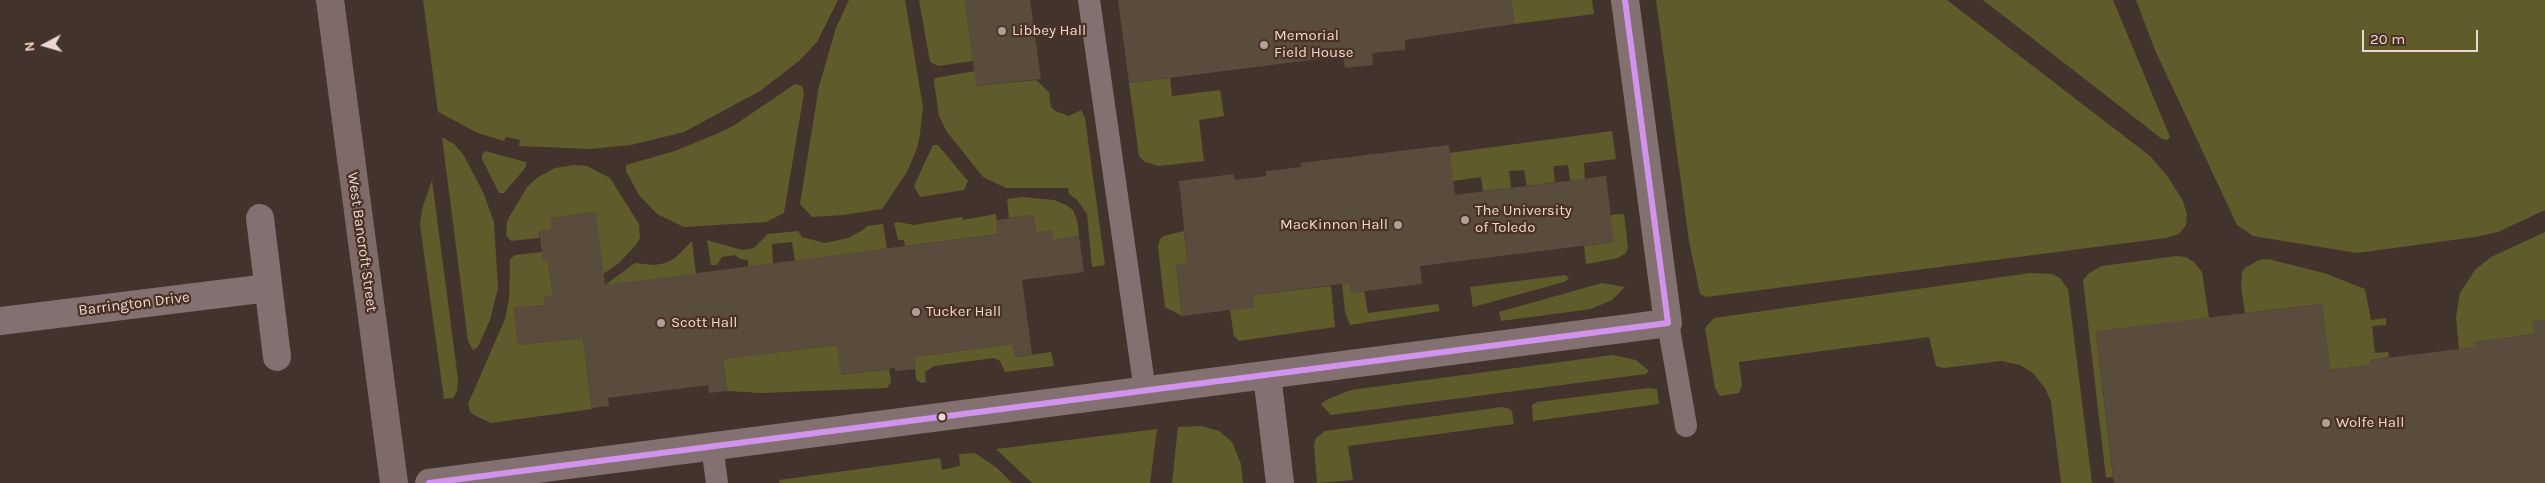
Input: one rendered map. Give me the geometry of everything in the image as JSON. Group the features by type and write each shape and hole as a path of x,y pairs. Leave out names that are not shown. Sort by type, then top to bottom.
{"main road":[{"name":"West Bancroft Street","path":"330,0 394,483"}],"street":[{"path":"429,483 1668,323 1625,0"},
{"path":"260,218 277,357"},
{"name":"Barrington Drive","path":"0,321 268,288"},
{"path":"1268,375 1280,483"}],"lane":[{"path":"1089,0 1145,391"},
{"path":"1668,323 1686,426"},
{"path":"712,446 717,483"}],"shaded area":[{"path":"423,0 838,0 817,42 799,61 760,91 684,132 631,145 590,149 519,146 520,140 506,137 504,141 478,133 438,112"},
{"path":"849,0 905,0 923,107 920,134 917,148 907,172 882,209 843,215 812,217 800,204 819,86 836,28"},
{"path":"919,0 965,0 973,61 938,66 930,62"},
{"path":"1511,0 1592,0 1594,14 1514,24"},
{"path":"1656,0 1947,0 2150,156 2168,177 2183,201 2187,214 2186,225 2179,234 2166,238 1706,297 1700,294 1689,241"},
{"path":"1983,0 2113,0 2170,137 2167,140 2162,139"},
{"path":"2136,0 2545,0 2545,210 2498,232 2475,237 2357,253 2253,236 2237,225 2155,50"},
{"path":"975,71 977,86 1036,80 1049,92 1051,107 1055,111 1069,116 1081,110 1085,118 1105,265 1092,267 1087,214 1077,200 1069,194 1068,188 1006,188 983,177 947,132 939,116 935,78"},
{"path":"1170,78 1172,96 1220,90 1224,116 1199,120 1204,161 1159,166 1145,162 1139,156 1129,83"},
{"path":"795,84 802,86 804,93 784,213 766,222 684,227 657,214 639,195 626,171 626,165 675,151 733,126"},
{"path":"1612,131 1616,159 1584,163 1585,179 1570,181 1568,165 1553,166 1555,182 1527,186 1524,170 1509,171 1511,188 1483,191 1481,177 1453,181 1449,153"},
{"path":"442,137 454,144 463,154 483,192 494,222 498,288 490,320 478,347 473,350 468,341"},
{"path":"933,145 938,145 968,181 964,190 920,197 914,186"},
{"path":"485,151 526,162 526,167 504,193 499,193 482,159"},
{"path":"574,165 587,166 610,178 639,224 640,238 636,245 619,263 603,274 595,212 551,218 552,230 539,231 539,238 511,241 506,235 507,221 527,187 538,177 555,168"},
{"path":"432,180 458,379 457,391 453,398 444,399 420,225 422,209"},
{"path":"1022,197 1054,200 1066,205 1073,210 1077,220 1079,236 1053,240 1036,232 1033,215 1009,218 1007,199"},
{"path":"996,214 998,234 905,246 904,240 898,240 894,223 914,225 962,217 963,220"},
{"path":"1624,214 1628,248 1626,253 1618,258 1586,264 1584,246 1613,242 1610,215"},
{"path":"883,224 887,249 795,261 792,242 772,244 773,264 748,267 748,260 740,259 735,255 722,257 717,265 711,265 707,240 742,250 754,248 768,234 798,231 802,237 825,243 848,238 867,226"},
{"path":"1184,231 1188,263 1176,265 1182,316 1165,307 1158,247 1160,239 1164,236"},
{"path":"2545,232 2545,320 2533,322 2534,334 2475,342 2475,347 2459,349 2456,317 2460,293 2475,270 2491,257"},
{"path":"692,241 696,274 605,285 635,263 654,265 666,263 675,258"},
{"path":"542,252 543,260 548,260 553,296 544,297 545,305 514,308 518,345 583,338 592,409 491,423 470,412 468,404 505,319 509,299 510,259 515,255"},
{"path":"2176,256 2186,257 2195,263 2202,272 2209,318 2096,332 2113,477 2106,478 2083,280 2089,273 2102,266"},
{"path":"2268,259 2324,273 2365,289 2371,320 2386,318 2386,325 2372,326 2375,353 2388,352 2389,357 2370,360 2371,365 2330,370 2322,304 2245,313 2241,286 2242,272 2245,268 2259,260"},
{"path":"2030,273 2052,274 2060,278 2068,289 2092,483 2061,483 2051,402 2045,388 2033,373 2020,365 2001,361 1944,368 1936,366 1929,337 1739,362 1742,385 1739,393 1720,396 1715,388 1705,328 1714,318"},
{"path":"1566,275 1569,279 1564,282 1473,307 1470,287"},
{"path":"1350,283 1351,293 1364,291 1368,313 1438,304 1440,311 1350,325 1345,312 1342,284"},
{"path":"1602,283 1625,287 1612,300 1591,309 1501,321 1499,312"},
{"path":"1331,286 1335,327 1239,341 1234,336 1230,310 1254,307 1253,295"},
{"path":"1013,344 1015,357 1051,352 1054,366 1005,372 1000,361 994,358 934,366 925,372 926,382 921,383 916,379 914,357"},
{"path":"837,345 842,375 889,369 891,382 887,388 763,393 727,391 723,359"},
{"path":"1613,355 1636,360 1649,371 1646,374 1331,415 1321,404 1328,399 1351,390"},
{"path":"1648,388 1657,389 1659,404 1533,421 1532,405 1537,402"},
{"path":"1502,407 1510,409 1514,424 1348,446 1353,480 1317,483 1314,445 1316,438 1325,431"},
{"path":"1201,426 1219,431 1232,442 1241,464 1243,483 1172,483 1178,427"},
{"path":"1157,429 1150,483 1032,483 996,449"},
{"path":"975,453 997,468 1012,483 780,483 779,480 940,458 942,470 960,466 959,454"}],"building":[{"name":"Libbey Hall","path":"965,0 1030,0 1041,79 976,86"},
{"name":"Memorial Field House","path":"1118,0 1511,0 1514,24 1405,40 1405,50 1372,53 1373,65 1345,68 1343,56 1129,83"},
{"name":"MacKinnon Hall","path":"1449,145 1455,195 1606,176 1614,242 1420,266 1422,284 1351,293 1350,283 1253,295 1255,307 1182,316 1176,265 1188,263 1179,181 1233,174 1235,180 1266,176 1266,171 1301,167 1300,163"},
{"path":"596,212 605,285 998,234 997,220 1033,215 1036,232 1052,230 1053,240 1079,236 1084,272 1022,280 1032,354 1015,357 1013,344 914,357 915,369 895,371 895,368 841,375 837,345 723,359 727,391 709,393 708,385 608,398 609,406 592,408 583,338 518,345 514,308 545,305 544,297 553,296 548,260 543,261 539,231 552,230 550,218"},
{"name":"Wolfe Hall","path":"2322,304 2330,370 2371,365 2370,360 2475,347 2474,342 2534,334 2532,322 2545,320 2545,483 2114,483 2096,331"}],"transit line":[{"path":"429,483 1668,323 1625,0"}],"place":[{"name":"Libbey Hall","path":"1002,31"},
{"name":"Memorial Field House","path":"1264,45"},
{"name":"The University of Toledo","path":"1465,220"},
{"name":"MacKinnon Hall","path":"1398,225"},
{"name":"Tucker Hall","path":"916,312"},
{"name":"Scott Hall","path":"661,323"},
{"name":"Wolfe Hall","path":"2326,423"}]}
